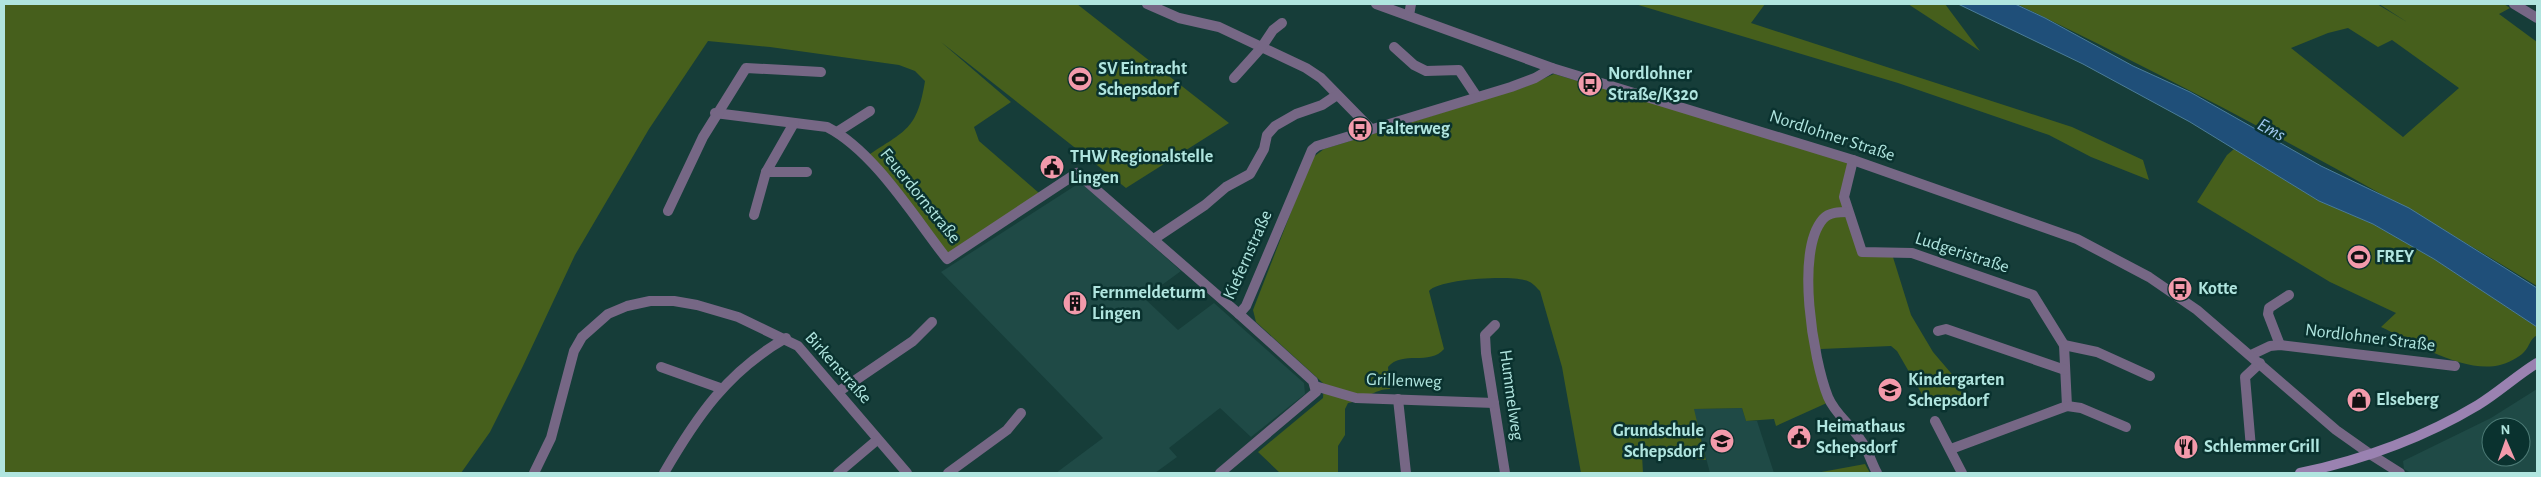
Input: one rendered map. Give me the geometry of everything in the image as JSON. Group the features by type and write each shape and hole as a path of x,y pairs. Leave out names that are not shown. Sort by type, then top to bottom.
{"main road":[{"path":"2300,473 2370,454 2421,435 2479,404 2520,373 2537,363"}],"street":[{"path":"1147,4 1179,18 1219,27 1314,72 1371,129"},
{"name":"Nordlohner Straße","path":"1376,4 1552,68 1853,160 2034,222 2100,250 2174,294 2251,354 2336,430 2400,473"},
{"path":"1409,15 1411,4"},
{"path":"2514,4 2537,18"},
{"path":"1234,78 1261,48 1273,30 1282,22"},
{"path":"1394,47 1410,64 1432,72 1454,68 1459,70 1476,97"},
{"path":"668,211 688,164 715,113 746,68 821,72"},
{"name":"Kiefernstraße","path":"1315,386 1312,381 1239,314 1246,306 1312,150 1317,146 1535,78 1552,68"},
{"path":"1154,239 1205,206 1226,187 1250,174 1264,149 1267,135 1275,126 1296,114 1322,105 1337,95"},
{"path":"837,132 870,111"},
{"name":"Feuerdornstraße","path":"715,113 827,127 837,132 867,156 947,259 1077,173 1239,314"},
{"path":"754,215 766,172 794,123"},
{"path":"1853,160 1844,197 1848,212 1834,212 1824,218 1814,232 1808,266 1810,302 1817,358 1828,396 1840,419 1859,437 1877,473"},
{"path":"766,172 807,172"},
{"name":"Ludgeristraße","path":"1848,212 1862,252 1912,253 2033,295 2064,345 2067,406"},
{"name":"Nordlohner Straße","path":"2280,345 2268,314 2269,308 2289,295"},
{"name":"Birkenstraße","path":"534,473 545,452 557,420 574,352 582,337 608,314 627,306 650,301 674,301 697,305 738,317 786,338 798,346 907,473"},
{"path":"838,392 914,341 932,322"},
{"name":"Hummelweg","path":"1495,325 1485,334 1505,473"},
{"path":"1938,331 1946,328 2065,370"},
{"path":"664,473 684,438 720,388 747,362 786,338"},
{"path":"2064,345 2104,355 2150,376"},
{"name":"Nordlohner Straße","path":"2251,354 2270,346 2280,345 2455,366"},
{"path":"2252,448 2245,377 2250,370 2260,363"},
{"path":"661,367 720,388"},
{"path":"1220,473 1312,397 1315,386"},
{"name":"Grillenweg","path":"1315,386 1356,398 1494,404"},
{"path":"1398,399 1406,473"},
{"path":"1950,449 2067,406 2081,408 2126,427"},
{"path":"948,473 1007,430 1022,413"},
{"path":"1935,421 1962,473"},
{"path":"838,473 877,440"}],"shaded area":[{"path":"1081,182 1181,271 1144,298 1178,330 1214,303 1304,383 1305,394 1251,437 1220,408 1169,448 1177,457 1155,473 1056,473 1103,438 941,272"},
{"path":"2537,389 2537,473 2411,473 2404,469 2403,461 2481,423 2481,467 2531,467 2531,417 2493,417"},
{"path":"1742,408 1746,421 1757,421 1774,473 1710,473 1693,409"}],"green space":[{"path":"4,4 1077,4 1229,123 1126,188 941,42 1011,102 974,127 979,141 1039,193 947,259 867,156 900,134 913,119 918,110 925,81 915,71 899,65 770,47 708,41 649,129 575,255 490,432 461,473 4,473"},
{"path":"1635,4 1765,4 1751,23 2072,127 2143,160 2149,180 2091,157 2049,135 1898,83"},
{"path":"1908,4 1945,4 1980,51"},
{"path":"2017,4 2377,4 2407,22 2379,4 2504,4 2510,8 2499,14 2537,42 2537,286 2346,174 2215,104","holes":["2348,28 2378,47 2392,40 2459,88 2403,137 2291,48 2328,33"]},
{"path":"1554,74 1850,160 1847,195 1866,254 1892,254 1911,315 1933,352 1968,393 1940,403 1927,403 1897,351 1891,346 1821,349 1817,357 1829,402 1776,426 1774,419 1746,421 1742,408 1694,409 1706,460 1642,455 1643,473 1581,473 1562,367 1540,291 1524,280 1504,278 1474,279 1445,284 1429,291 1444,349 1431,357 1408,358 1394,362 1388,367 1390,389 1379,391 1348,403 1345,409 1345,435 1338,446 1338,473 1280,473 1258,452 1323,398 1324,384 1256,322 1253,310 1312,158 1324,149 1522,88"},
{"name":"FREY","path":"2234,149 2319,201 2373,224 2434,259 2537,327 2537,335 2532,339 2524,352 2516,358 2503,364 2486,367 2455,361 2439,355 2381,327 2396,313 2330,282 2197,202 2227,155"},
{"path":"1865,464 1870,473 1816,473"}],"water":[{"path":"1958,4 2015,4 2045,18 2133,66 2190,92 2321,166 2409,208 2537,288 2537,327 2434,259 2373,224 2319,201 2190,122 2083,64"}],"place":[{"name":"SV Eintracht Schepsdorf","path":"1080,79"},
{"name":"Nordlohner Straße/K320","path":"1590,84"},
{"name":"Falterweg","path":"1360,129"},
{"name":"THW Regionalstelle Lingen","path":"1052,167"},
{"name":"FREY","path":"2359,257"},
{"name":"Kotte","path":"2180,289"},
{"name":"Fernmeldeturm Lingen","path":"1075,303"},
{"name":"Kindergarten Schepsdorf","path":"1890,390"},
{"name":"Elseberg","path":"2359,400"},
{"name":"Heimathaus Schepsdorf","path":"1799,437"},
{"name":"Grundschule Schepsdorf","path":"1722,441"},
{"name":"Schlemmer Grill","path":"2186,447"}],"water label":[{"name":"Ems","path":"2271,130"}]}
